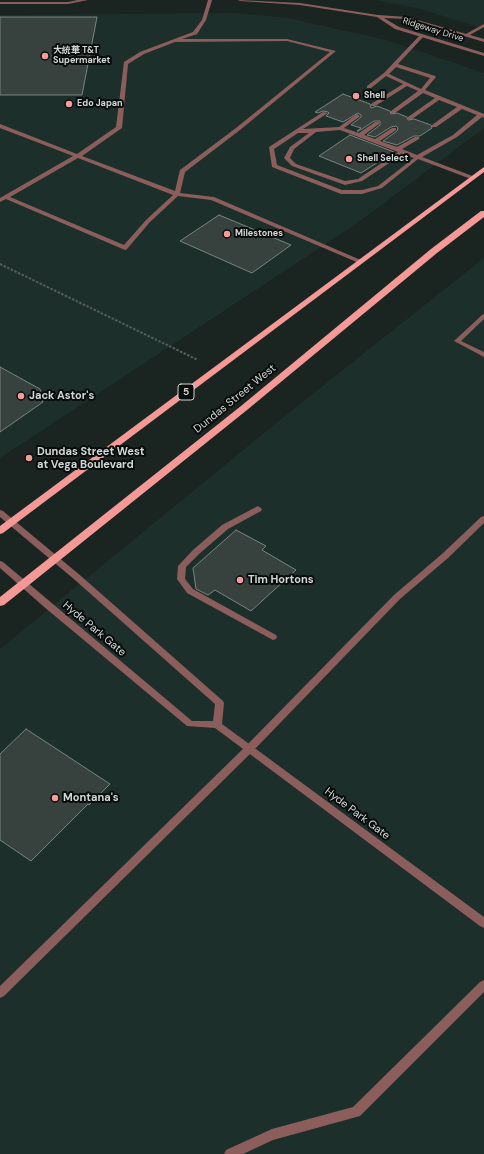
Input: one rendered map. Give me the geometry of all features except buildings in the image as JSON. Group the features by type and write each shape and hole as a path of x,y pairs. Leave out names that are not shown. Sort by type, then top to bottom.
{"main road":[{"name":"5","path":"0,531 484,170"},
{"name":"Dundas Street West","path":"0,602 250,403 434,251 484,213"}],"street":[{"path":"0,3 68,3 86,0"},
{"path":"0,200 79,155 119,128 126,63 142,53 194,33 204,20 210,0"},
{"name":"Ridgeway Drive","path":"240,0 325,7 378,16 407,18 484,41"},
{"name":"Ridgeway Drive","path":"378,16 397,28 484,56"},
{"path":"466,35 484,25"},
{"path":"369,87 386,74 422,36"},
{"path":"6,197 125,248 148,221 177,194 182,171 238,129 334,51 287,40 175,41"},
{"path":"393,112 422,91 433,77 395,65"},
{"path":"386,74 438,98 483,116"},
{"path":"373,105 406,84"},
{"path":"410,118 438,98"},
{"path":"434,126 461,107"},
{"path":"325,113 271,148 274,166 341,192 362,192 380,186 418,157 455,136 483,116"},
{"path":"340,128 357,116"},
{"path":"360,135 377,123"},
{"path":"0,126 79,155 177,194 212,198 361,262"},
{"path":"296,131 314,131 340,128 472,178"},
{"path":"376,141 394,129"},
{"path":"314,131 292,148 287,158 294,165 345,183 360,180 417,138"},
{"path":"484,316 457,341 484,355"},
{"path":"258,509 225,526 196,552 182,566 181,579 190,591 273,637"},
{"path":"0,513 32,539 220,704 217,725"},
{"path":"0,993 249,749 397,597 445,556 484,518"},
{"name":"Hyde Park Gate","path":"0,564 190,724 217,725 484,923"},
{"path":"230,1154 272,1135 356,1112 484,986"}],"path":[{"path":"0,264 216,370"}],"shaded area":[{"path":"375,0 484,0 484,29 421,9"},
{"path":"235,13 288,18 386,40 484,73 484,128 356,224 0,458 0,15"},
{"path":"484,258 484,1154 0,1154 0,649 285,416"}],"place":[{"name":"大統華 T&T Supermarket","path":"45,56"},
{"name":"Shell","path":"356,96"},
{"name":"Edo Japan","path":"69,104"},
{"name":"Shell Select","path":"349,159"},
{"name":"Milestones","path":"227,234"},
{"name":"Jack Astor's","path":"21,396"},
{"name":"Dundas Street West at Vega Boulevard","path":"29,458"},
{"name":"Tim Hortons","path":"240,580"},
{"name":"Montana's","path":"55,798"}]}
